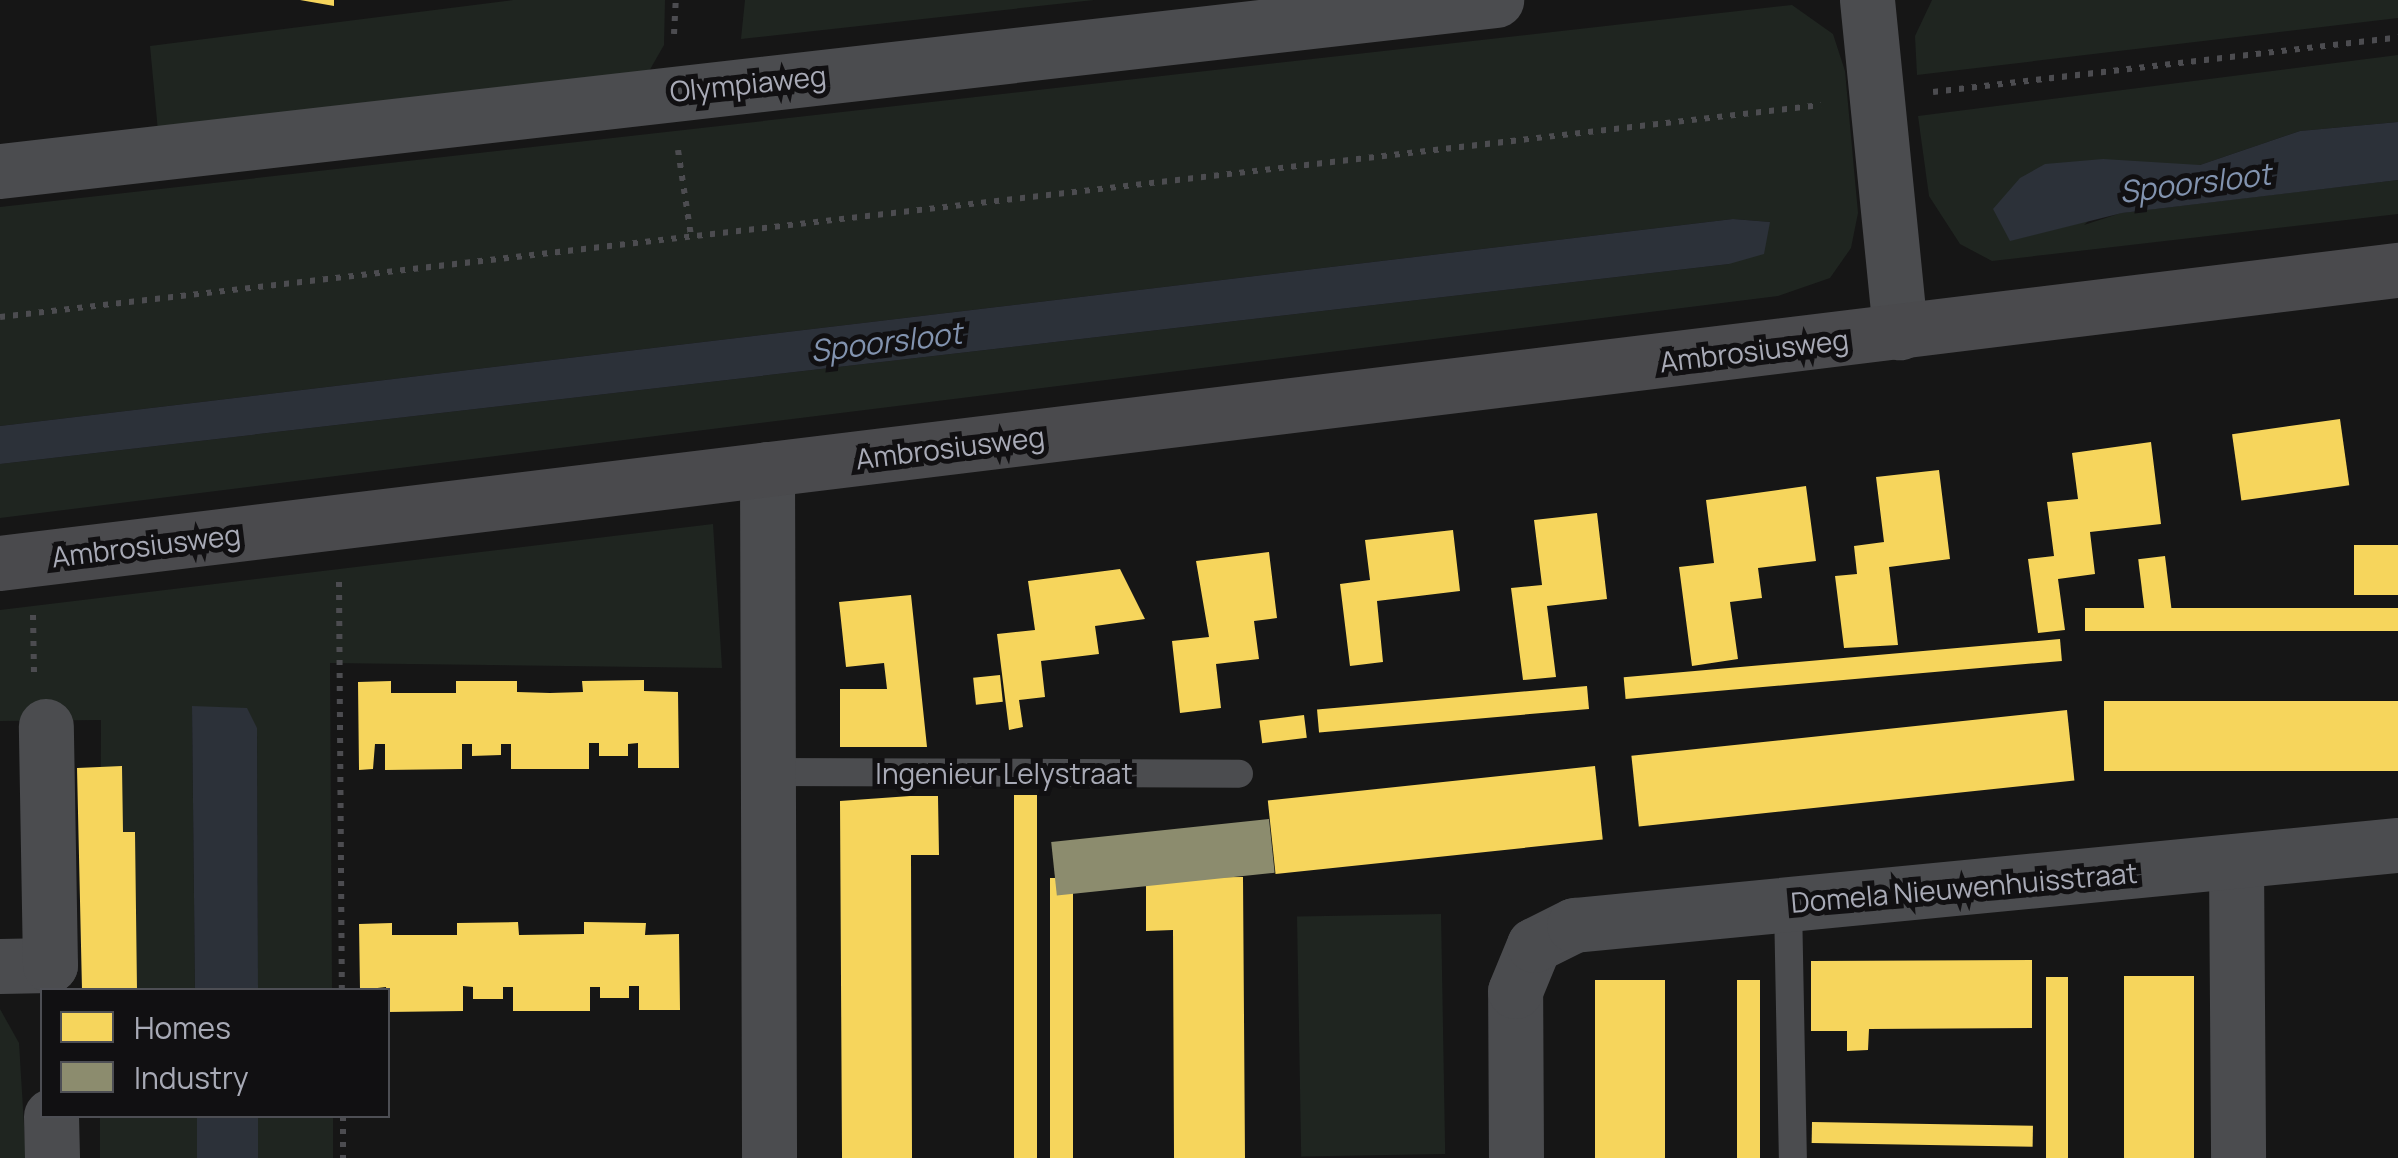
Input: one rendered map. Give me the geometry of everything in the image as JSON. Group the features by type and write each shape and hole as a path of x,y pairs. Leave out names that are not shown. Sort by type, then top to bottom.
{"main road":[{"name":"Ambrosiusweg","path":"16,561 2398,270"}],"street":[{"name":"Olympiaweg","path":"0,171 1496,0"},
{"path":"1867,0 1900,332"},
{"path":"768,469 769,1158"},
{"path":"33,974 46,726"},
{"name":"Domela Nieuwenhuisstraat","path":"1516,1158 1515,991 1534,945 1574,925 2398,846"},
{"path":"2236,861 2238,1158"},
{"path":"52,1118 52,1158"}],"lane":[{"name":"Ingenieur Lelystraat","path":"768,772 1239,774"},
{"path":"1788,904 1793,1158"}],"path":[{"path":"0,317 2398,37"},
{"path":"339,522 342,988"},
{"path":"16,561 34,703 46,726"},
{"path":"343,1118 344,1158"}],"shaded area":[{"path":"513,0 665,0 664,45 648,73 158,131 150,46"},
{"path":"745,0 1094,0 741,39"},
{"path":"1932,0 2398,0 2398,18 1917,75 1915,36"},
{"path":"1792,5 1833,34 1845,71 1858,213 1851,248 1830,278 1778,296 0,518 0,464 1729,264 1770,222 1733,219 0,426 0,207"},
{"path":"2398,55 2398,122 2300,131 2200,165 2152,165 2084,225 2121,213 2398,180 2398,214 1992,261 1960,244 1929,196 1918,116"},
{"path":"713,524 722,668 330,663 332,988 258,988 257,728 192,706 195,988 100,988 101,720 0,721 0,610"},
{"path":"1441,914 1445,1154 1301,1156 1297,917"},
{"path":"0,1009 19,1043 26,1158 0,1158"},
{"path":"100,1118 197,1118 197,1158 100,1158"},
{"path":"258,1118 333,1118 333,1158 258,1158"}],"water":[{"name":"Spoorsloot","path":"2398,122 2398,180 2122,213 2010,241 1993,209 2020,178 2045,164 2103,159 2200,165 2300,131"},
{"name":"Spoorsloot","path":"1733,219 1770,222 1764,254 1729,264 0,464 0,426"},
{"path":"192,706 247,708 257,728 258,988 195,988"},
{"path":"197,1118 258,1118 258,1158 197,1158"}],"building: Homes":[{"path":"300,0 334,0 334,6"},
{"path":"2340,419 2349,485 2241,501 2232,434"},
{"path":"2151,442 2161,524 2090,532 2095,574 2058,579 2065,630 2038,633 2028,559 2054,556 2047,502 2078,499 2072,453"},
{"path":"1939,470 1950,559 1889,567 1898,645 1844,648 1835,576 1857,574 1854,546 1884,542 1876,477"},
{"path":"1806,486 1816,561 1758,568 1762,598 1730,602 1738,659 1692,666 1679,567 1714,563 1706,500"},
{"path":"1597,513 1607,599 1547,606 1556,677 1523,680 1511,588 1542,585 1534,520"},
{"path":"1453,530 1460,591 1377,601 1383,662 1350,666 1340,584 1370,580 1365,540"},
{"path":"2354,545 2398,545 2398,595 2354,595"},
{"path":"1269,552 1277,618 1254,621 1259,659 1216,664 1221,708 1180,713 1172,641 1209,637 1196,561"},
{"path":"2165,556 2172,611 2145,614 2138,559"},
{"path":"1120,569 1145,619 1095,626 1099,654 1041,661 1045,697 1019,700 1023,727 1009,730 997,634 1035,630 1028,581"},
{"path":"911,595 927,747 840,747 840,689 887,689 884,663 846,667 839,602"},
{"path":"2085,608 2398,608 2398,631 2085,631"},
{"path":"2060,639 2062,661 1626,699 1624,677"},
{"path":"1000,675 1003,702 976,705 973,678"},
{"path":"644,680 644,691 678,692 679,768 638,768 638,743 628,744 628,756 599,756 599,743 589,743 589,769 511,769 511,744 501,744 501,755 472,756 472,744 462,744 462,769 385,770 385,744 375,744 373,769 359,770 358,682 391,681 391,693 456,693 456,681 517,681 517,692 550,693 583,692 582,681"},
{"path":"1587,686 1589,709 1319,733 1317,710"},
{"path":"2104,701 2398,701 2398,771 2104,771"},
{"path":"2067,710 2074,781 1639,826 1631,756"},
{"path":"1304,715 1307,738 1262,743 1259,720"},
{"path":"122,766 123,832 135,832 137,988 82,988 77,768"},
{"path":"1595,766 1603,840 1276,874 1268,800"},
{"path":"1014,795 1037,795 1037,1158 1014,1158"},
{"path":"938,796 939,855 911,855 912,1158 842,1158 840,801"},
{"path":"1243,877 1245,1158 1174,1158 1173,930 1146,931 1146,878"},
{"path":"1050,878 1073,878 1073,1158 1050,1158"},
{"path":"518,922 519,935 584,934 584,922 646,923 645,935 679,934 680,1010 639,1010 639,986 629,986 629,998 600,998 600,987 590,987 590,1011 513,1011 513,987 503,987 503,999 473,999 473,987 463,986 463,1011 390,1012 390,988 360,988 359,924 392,923 392,935 457,935 457,923"},
{"path":"2032,960 2032,1028 1869,1029 1868,1050 1847,1051 1847,1031 1811,1031 1811,961"},
{"path":"2124,976 2194,976 2194,1158 2124,1158"},
{"path":"2046,977 2068,977 2068,1158 2046,1158"},
{"path":"1595,980 1665,980 1665,1158 1595,1158"},
{"path":"1737,980 1760,980 1760,1158 1737,1158"},
{"path":"1812,1122 2033,1126 2033,1147 1812,1143"}],"building: Industry":[{"path":"1269,819 1275,873 1057,896 1051,842"}]}
